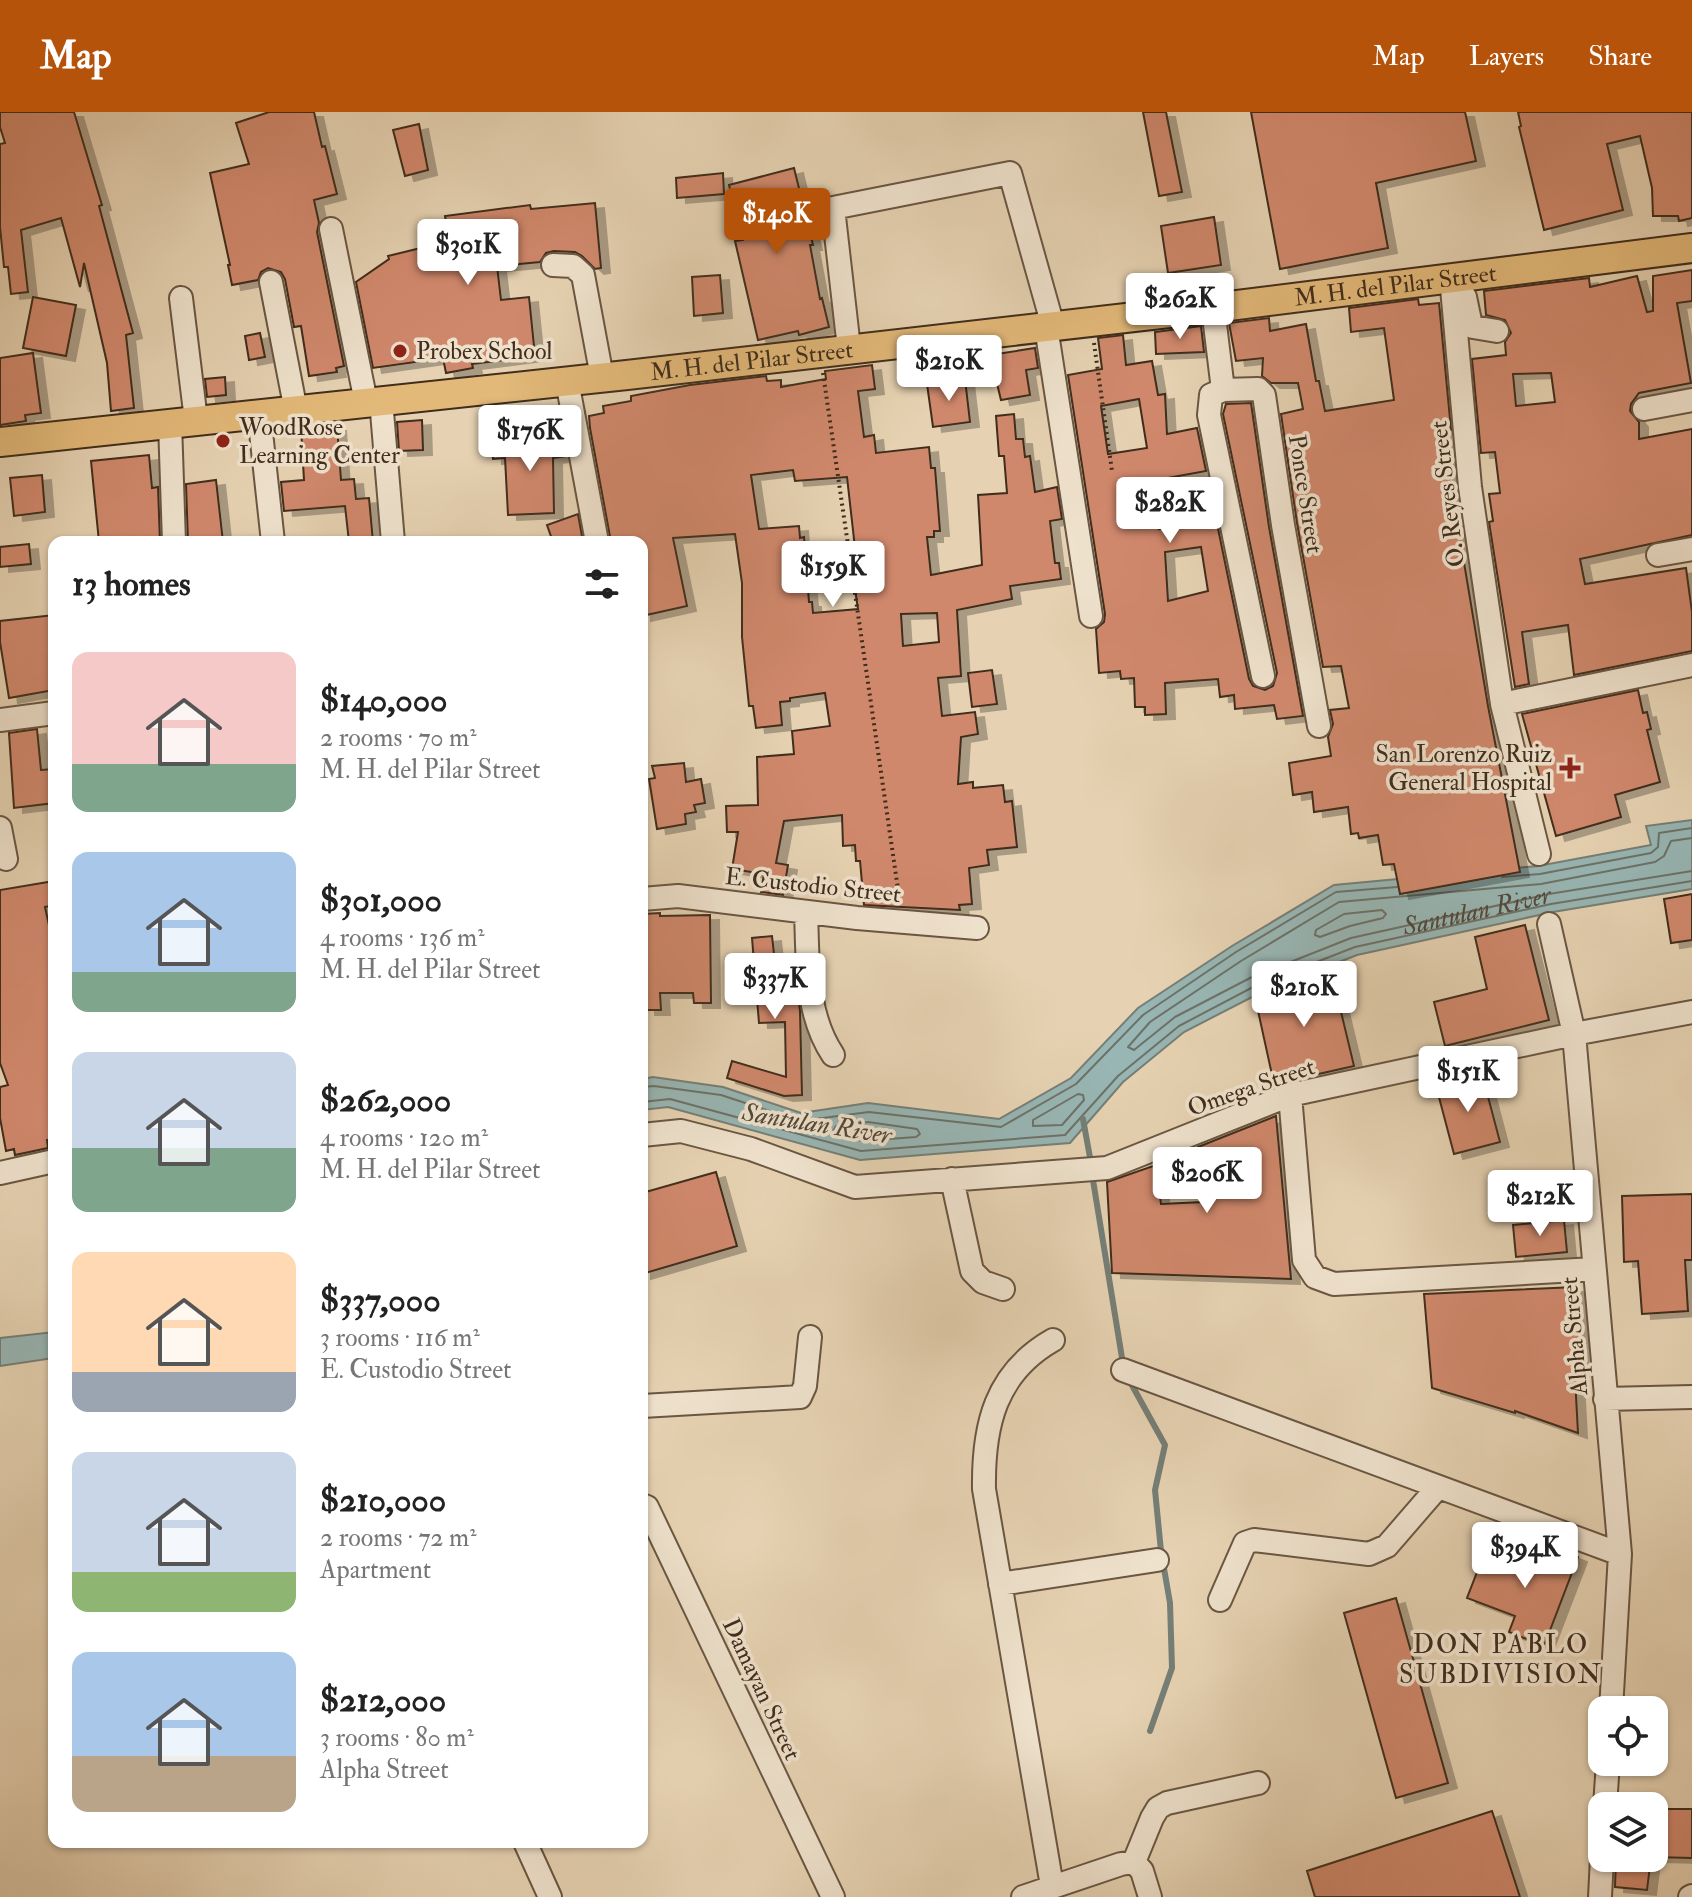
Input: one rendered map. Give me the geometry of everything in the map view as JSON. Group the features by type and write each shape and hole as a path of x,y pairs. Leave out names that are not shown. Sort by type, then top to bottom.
{"main road":[{"name":"M. H. del Pilar Street","path":"0,442 1213,308 1692,248"}],"street":[{"path":"849,348 833,208 1010,173 1049,326 1091,616"},
{"path":"331,229 373,401 392,536"},
{"path":"553,265 573,266 583,275 583,379 596,536"},
{"path":"1457,276 1473,327 1497,331"},
{"name":"O. Reyes Street","path":"1457,276 1470,487 1502,704 1539,854"},
{"path":"271,282 296,411"},
{"path":"174,536 183,422 181,298"},
{"path":"1213,308 1223,390 1211,395 1209,415 1263,676"},
{"path":"583,379 592,444"},
{"name":"Ponce Street","path":"1223,390 1258,389 1264,395 1283,525 1319,726"},
{"path":"1644,409 1692,400"},
{"path":"259,414 272,536"},
{"path":"1658,555 1692,549"},
{"path":"1502,704 1692,665"},
{"path":"0,720 48,714"},
{"path":"0,828 6,859"},
{"name":"E. Custodio Street","path":"648,898 678,896 977,928"},
{"path":"806,912 810,999 821,1037 833,1055"},
{"name":"Alpha Street","path":"1549,924 1574,1034 1620,1554 1612,1696"},
{"name":"Omega Street","path":"648,1134 681,1131 751,1149 855,1187 1105,1168 1290,1095 1692,1012"},
{"path":"1290,1095 1304,1260 1315,1277 1334,1284 1594,1269"},
{"path":"0,1173 48,1162"},
{"path":"952,1179 972,1271 983,1282 1003,1289"},
{"path":"648,1406 800,1397 805,1386 810,1337"},
{"path":"1052,1886 984,1489 983,1457 988,1425 1014,1371 1031,1353 1053,1340"},
{"path":"1123,1370 1620,1554"},
{"path":"1605,1399 1692,1397"},
{"path":"1220,1600 1245,1543 1254,1540 1369,1554 1387,1546 1438,1487"},
{"name":"Damayan Street","path":"648,1509 833,1897"},
{"path":"1000,1584 1157,1560"},
{"path":"1023,1897 1134,1862 1158,1808 1167,1803 1258,1783"},
{"path":"528,1848 550,1897"},
{"path":"1134,1862 1142,1871 1150,1897"},
{"path":"1600,1897 1601,1872"}],"path":[{"path":"1091,321 1112,471"},
{"path":"820,352 903,921"}],"water":[{"name":"Santulan River","path":"1692,820 1692,889 1553,912 1357,955 1258,994 1184,1032 1123,1082 1070,1143 860,1160 668,1107 648,1109 648,1078 653,1077 723,1087 801,1113 868,1103 999,1119 1071,1078 1138,1008 1232,946 1334,885 1538,866 1651,845 1646,826"},
{"path":"48,1333 48,1359 0,1366 0,1338"}],"building":[{"path":"0,112 74,112 102,205 99,206 133,333 126,335 134,408 111,411 107,363 84,263 80,287 61,218 21,230 28,292 11,294 8,267 4,267 0,227 0,144 5,143"},
{"path":"269,112 314,112 322,147 325,146 337,194 314,200 319,223 317,232 344,366 336,368 337,372 309,376 301,326 294,327 281,272 268,268 261,272 258,280 232,285 210,173 249,164 236,123"},
{"path":"1143,112 1166,112 1182,192 1159,196"},
{"path":"1251,112 1465,112 1476,161 1376,183 1388,248 1280,269"},
{"path":"1518,112 1692,112 1692,218 1679,221 1678,216 1653,216 1652,188 1640,136 1607,144 1623,210 1544,230"},
{"path":"419,124 428,170 405,176 393,130"},
{"path":"794,168 813,245 810,245 820,299 829,327 799,335 798,331 758,340 735,241 743,240 729,185"},
{"path":"723,173 724,194 677,198 676,178"},
{"path":"595,203 601,268 595,269 575,252 554,251 546,253 540,262 497,266 501,300 529,297 535,356 472,364 473,368 446,373 443,358 373,368 356,282 389,259 388,256 429,246 427,235 447,228 445,216 530,205 531,209"},
{"path":"1214,217 1221,265 1168,273 1161,226"},
{"path":"1692,270 1692,301 1677,303 1691,383 1639,393 1630,411 1639,422 1639,439 1692,429 1692,535 1580,559 1585,584 1686,568 1692,612 1692,651 1574,675 1568,625 1522,632 1529,684 1515,687 1489,522 1493,521 1489,494 1500,493 1495,452 1481,453 1472,359 1506,355 1505,342 1511,333 1505,320 1486,315 1484,291 1589,278 1590,287 1637,276 1647,312 1653,311 1653,276","holes":["1551,373 1555,402 1516,406 1513,374"]},
{"path":"720,275 723,313 694,316 692,277"},
{"path":"33,297 76,305 66,356 23,348"},
{"path":"1418,299 1419,305 1439,303 1451,430 1442,431 1488,706 1520,872 1400,894 1394,864 1383,865 1378,835 1359,838 1358,833 1351,834 1348,807 1314,812 1312,792 1293,795 1289,763 1331,756 1328,737 1333,724 1330,710 1349,708 1341,666 1323,667 1297,523 1281,414 1303,409 1298,383 1271,383 1262,376 1263,358 1236,361 1229,323 1269,318 1270,331 1306,324 1325,411 1394,400 1384,328 1351,332 1349,308"},
{"path":"1201,326 1204,352 1156,354 1155,332"},
{"path":"260,333 265,357 249,360 245,336"},
{"path":"1123,335 1126,365 1152,361 1158,395 1165,394 1167,434 1197,428 1206,471 1151,481 1153,524 1159,524 1159,529 1216,519 1249,679 1253,686 1265,690 1273,686 1277,673 1223,414 1226,404 1251,403 1269,527 1303,716 1277,719 1274,705 1235,709 1234,695 1220,697 1218,679 1165,683 1166,714 1145,715 1145,707 1135,707 1134,678 1121,679 1120,671 1099,673 1096,629 1104,622 1105,614 1068,375 1102,369 1098,338","holes":["1139,399 1147,448 1108,454 1101,406","1201,547 1208,591 1168,601 1165,552"]},
{"path":"1035,348 1038,368 1026,370 1030,395 1001,400 990,355"},
{"path":"33,353 41,413 25,415 26,421 0,425 0,358"},
{"path":"872,365 875,389 858,391 864,437 874,435 876,453 929,447 931,468 935,468 940,531 934,531 934,537 927,537 931,575 982,565 978,495 1007,493 1004,456 999,456 996,416 1014,414 1016,439 1023,439 1025,457 1030,456 1035,492 1057,487 1062,519 1050,521 1055,563 1059,563 1061,579 1010,586 1012,599 957,610 961,676 938,678 942,716 975,712 978,734 961,737 958,784 973,782 973,788 1003,785 1005,802 1012,801 1017,847 987,850 989,865 969,868 972,904 959,905 960,910 864,905 860,861 856,861 855,845 843,846 842,815 784,821 776,863 788,865 783,895 761,892 764,874 732,869 738,832 727,832 726,806 758,805 757,757 794,754 792,731 830,726 825,693 780,702 782,725 756,728 753,706 749,706 742,637 742,583 735,534 673,538 687,606 648,615 648,536 610,536 589,416 604,413 603,406 631,401 631,396 690,385 766,376 767,381 781,380 781,387 826,379 825,371","holes":["793,470 795,481 847,477 856,557 850,557 858,609 813,613 812,602 809,602 804,537 800,538 799,526 759,529 751,475","937,613 939,642 903,646 901,614"]},
{"path":"225,377 226,395 207,397 205,379"},
{"path":"965,379 970,422 933,427 927,384"},
{"path":"422,420 423,450 399,451 397,422"},
{"path":"337,426 341,480 354,479 356,499 369,498 372,536 348,536 345,506 284,511 281,482 304,480 301,428"},
{"path":"562,432 567,456 553,458 554,513 508,515 505,458 493,459 492,442 509,441 509,444 550,439 549,433"},
{"path":"149,455 152,488 158,487 160,536 98,536 91,461"},
{"path":"42,475 45,512 14,516 10,478"},
{"path":"216,480 222,536 188,536 186,484"},
{"path":"578,514 582,536 551,536 547,525"},
{"path":"29,544 31,564 0,567 0,547"},
{"path":"48,616 48,691 9,698 0,642 0,621"},
{"path":"992,670 997,704 972,707 968,673"},
{"path":"1638,690 1643,713 1647,712 1651,729 1647,730 1660,782 1615,795 1621,817 1556,836 1522,714"},
{"path":"37,729 41,770 48,769 48,804 14,808 9,733"},
{"path":"684,763 686,782 701,779 705,803 694,805 696,812 685,814 686,824 657,829 649,779 655,778 652,766"},
{"path":"48,882 48,906 45,907 48,921 48,1148 15,1155 14,1149 6,1151 0,1118 0,1087 8,1085 0,1063 0,890"},
{"path":"1692,894 1692,940 1671,943 1664,899"},
{"path":"648,914 710,915 711,1003 694,1003 693,993 660,993 661,1010 648,1010"},
{"path":"1525,925 1549,1020 1445,1046 1434,1002 1487,989 1475,937"},
{"path":"772,936 775,963 794,962 800,1011 802,1095 784,1096 727,1078 732,1061 786,1077 785,1022 759,1023 752,938"},
{"path":"1331,970 1354,1066 1274,1084 1255,997"},
{"path":"1482,1074 1500,1142 1454,1154 1436,1086"},
{"path":"1276,1116 1291,1279 1112,1273 1107,1182 1156,1165 1161,1204 1203,1202 1198,1147"},
{"path":"716,1172 737,1246 648,1272 648,1191"},
{"path":"1692,1194 1692,1260 1685,1260 1688,1311 1642,1314 1638,1261 1624,1262 1622,1196"},
{"path":"1564,1220 1567,1252 1516,1257 1513,1225"},
{"path":"1576,1287 1580,1359 1574,1359 1578,1433 1515,1411 1432,1388 1424,1294"},
{"path":"1544,1544 1578,1557 1544,1646 1509,1632 1515,1616 1467,1598 1486,1549 1534,1568"},
{"path":"1396,1598 1448,1783 1396,1798 1344,1613"},
{"path":"1668,1809 1692,1809 1692,1858 1668,1857"},
{"path":"1492,1811 1520,1897 1315,1897 1307,1871"},
{"path":"1616,1872 1649,1872 1647,1890 1615,1887"}],"waterway":[{"path":"1083,1119 1091,1163"},
{"path":"1092,1174 1123,1364"},
{"path":"1128,1378 1165,1445 1155,1490 1170,1603 1172,1668 1150,1731"}],"place":[{"name":"Probex School","path":"400,351"},
{"name":"WoodRose Learning Center","path":"223,441"},
{"name":"San Lorenzo Ruiz General Hospital","path":"1570,768"}],"district":[{"name":"DON PABLO SUBDIVISION","path":"1501,1659"}]}
